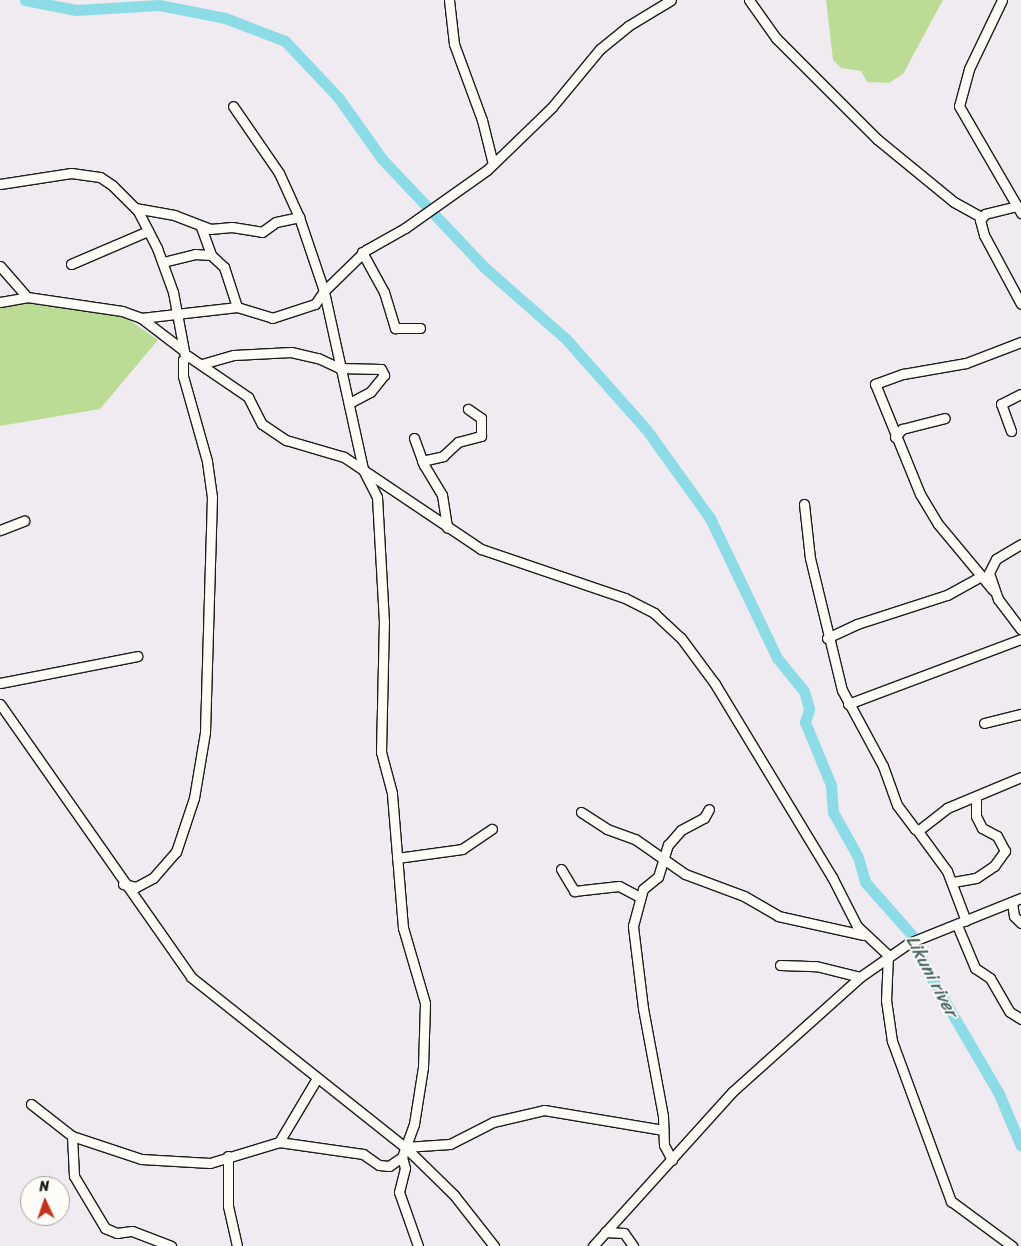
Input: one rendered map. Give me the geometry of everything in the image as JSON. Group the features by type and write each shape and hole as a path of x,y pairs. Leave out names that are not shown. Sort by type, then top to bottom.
{"street":[{"path":"449,0 454,44 482,120 493,164"},
{"path":"141,318 237,307 272,318 315,304 324,291 362,252 405,228 493,164 552,107 607,43 671,0"},
{"path":"749,0 776,38 876,139 954,202 980,217 1019,209 959,106 969,69 1002,0"},
{"path":"233,106 279,173 299,217 334,326 339,368 349,403 363,470 377,497 384,622 381,752 390,781 403,928 425,1009 419,1108 402,1157 405,1168 399,1192 418,1246"},
{"path":"0,184 70,173 91,174 106,180 135,208 163,262 177,315 184,353 183,376 207,460 212,497 205,732 194,798 176,852 153,878 136,887 123,884"},
{"path":"135,208 174,215 201,227 262,232 282,220 299,217"},
{"path":"980,217 984,236 1021,304"},
{"path":"201,227 211,255 224,267 237,307"},
{"path":"71,264 148,231"},
{"path":"362,252 384,292 395,328 420,328"},
{"path":"163,262 211,255"},
{"path":"0,266 27,297"},
{"path":"0,302 27,297 122,311 141,318 184,353 252,401 260,420 272,431 301,446 344,456 448,528 504,560 624,598 668,625 715,684 863,934 888,955"},
{"path":"1021,342 966,363 876,383 912,479 938,524 993,590 1021,629"},
{"path":"202,364 234,355 291,352 318,358 339,368 375,366 383,371 370,392 349,403"},
{"path":"1011,431 1001,404 1021,394"},
{"path":"422,461 443,456 458,442 481,436 481,418 468,409"},
{"path":"895,437 902,429 945,418"},
{"path":"414,438 422,461 442,495 448,528"},
{"path":"804,504 810,558 827,638 848,704 882,766 897,805 953,882 961,923 975,968 990,978 1010,1012 1021,1019"},
{"path":"0,530 24,521"},
{"path":"993,590 989,573 992,562 1021,544"},
{"path":"827,638 849,627 946,595 981,576"},
{"path":"848,704 1021,639"},
{"path":"0,683 136,656"},
{"path":"0,704 123,884 191,977 316,1080 405,1147 454,1195 494,1246"},
{"path":"984,723 1021,714"},
{"path":"917,830 947,808 976,798 1021,777"},
{"path":"953,882 976,878 994,866 1006,851 996,836 982,828 976,816 976,798"},
{"path":"672,1160 664,1145 633,926 640,897 666,861 674,836 704,818 709,809"},
{"path":"581,812 606,828 634,839 685,874 744,896 778,916 863,934"},
{"path":"397,858 462,849 492,828"},
{"path":"561,869 574,891 618,886 640,897"},
{"path":"593,1246 756,1068 888,955 909,943 1021,898"},
{"path":"1012,902 1014,916 1021,923"},
{"path":"888,955 886,1000 892,1041 937,1171 958,1210 1012,1246"},
{"path":"780,965 816,966 860,978"},
{"path":"279,1142 316,1080"},
{"path":"31,1104 72,1136 141,1159 187,1164 228,1156 279,1142 363,1154 379,1165 389,1166 402,1157"},
{"path":"405,1147 450,1144 493,1122 544,1110 663,1130"},
{"path":"72,1136 74,1176 105,1228 117,1233 132,1231 171,1246"},
{"path":"228,1156 228,1206 237,1246"},
{"path":"605,1232 624,1233 633,1246"}],"green space":[{"path":"826,0 943,0 903,74 889,83 867,82 861,71 841,68 833,60"},
{"path":"29,300 121,314 158,340 100,409 0,426 0,305"}],"waterway":[{"name":"Likuni river","path":"25,0 76,10 159,5 225,18 285,41 338,97 382,159 484,267 566,339 646,429 710,518 777,658 804,691 809,709 805,722 831,785 833,812 858,857 865,882 911,934 929,974 999,1094 1021,1146"}]}
